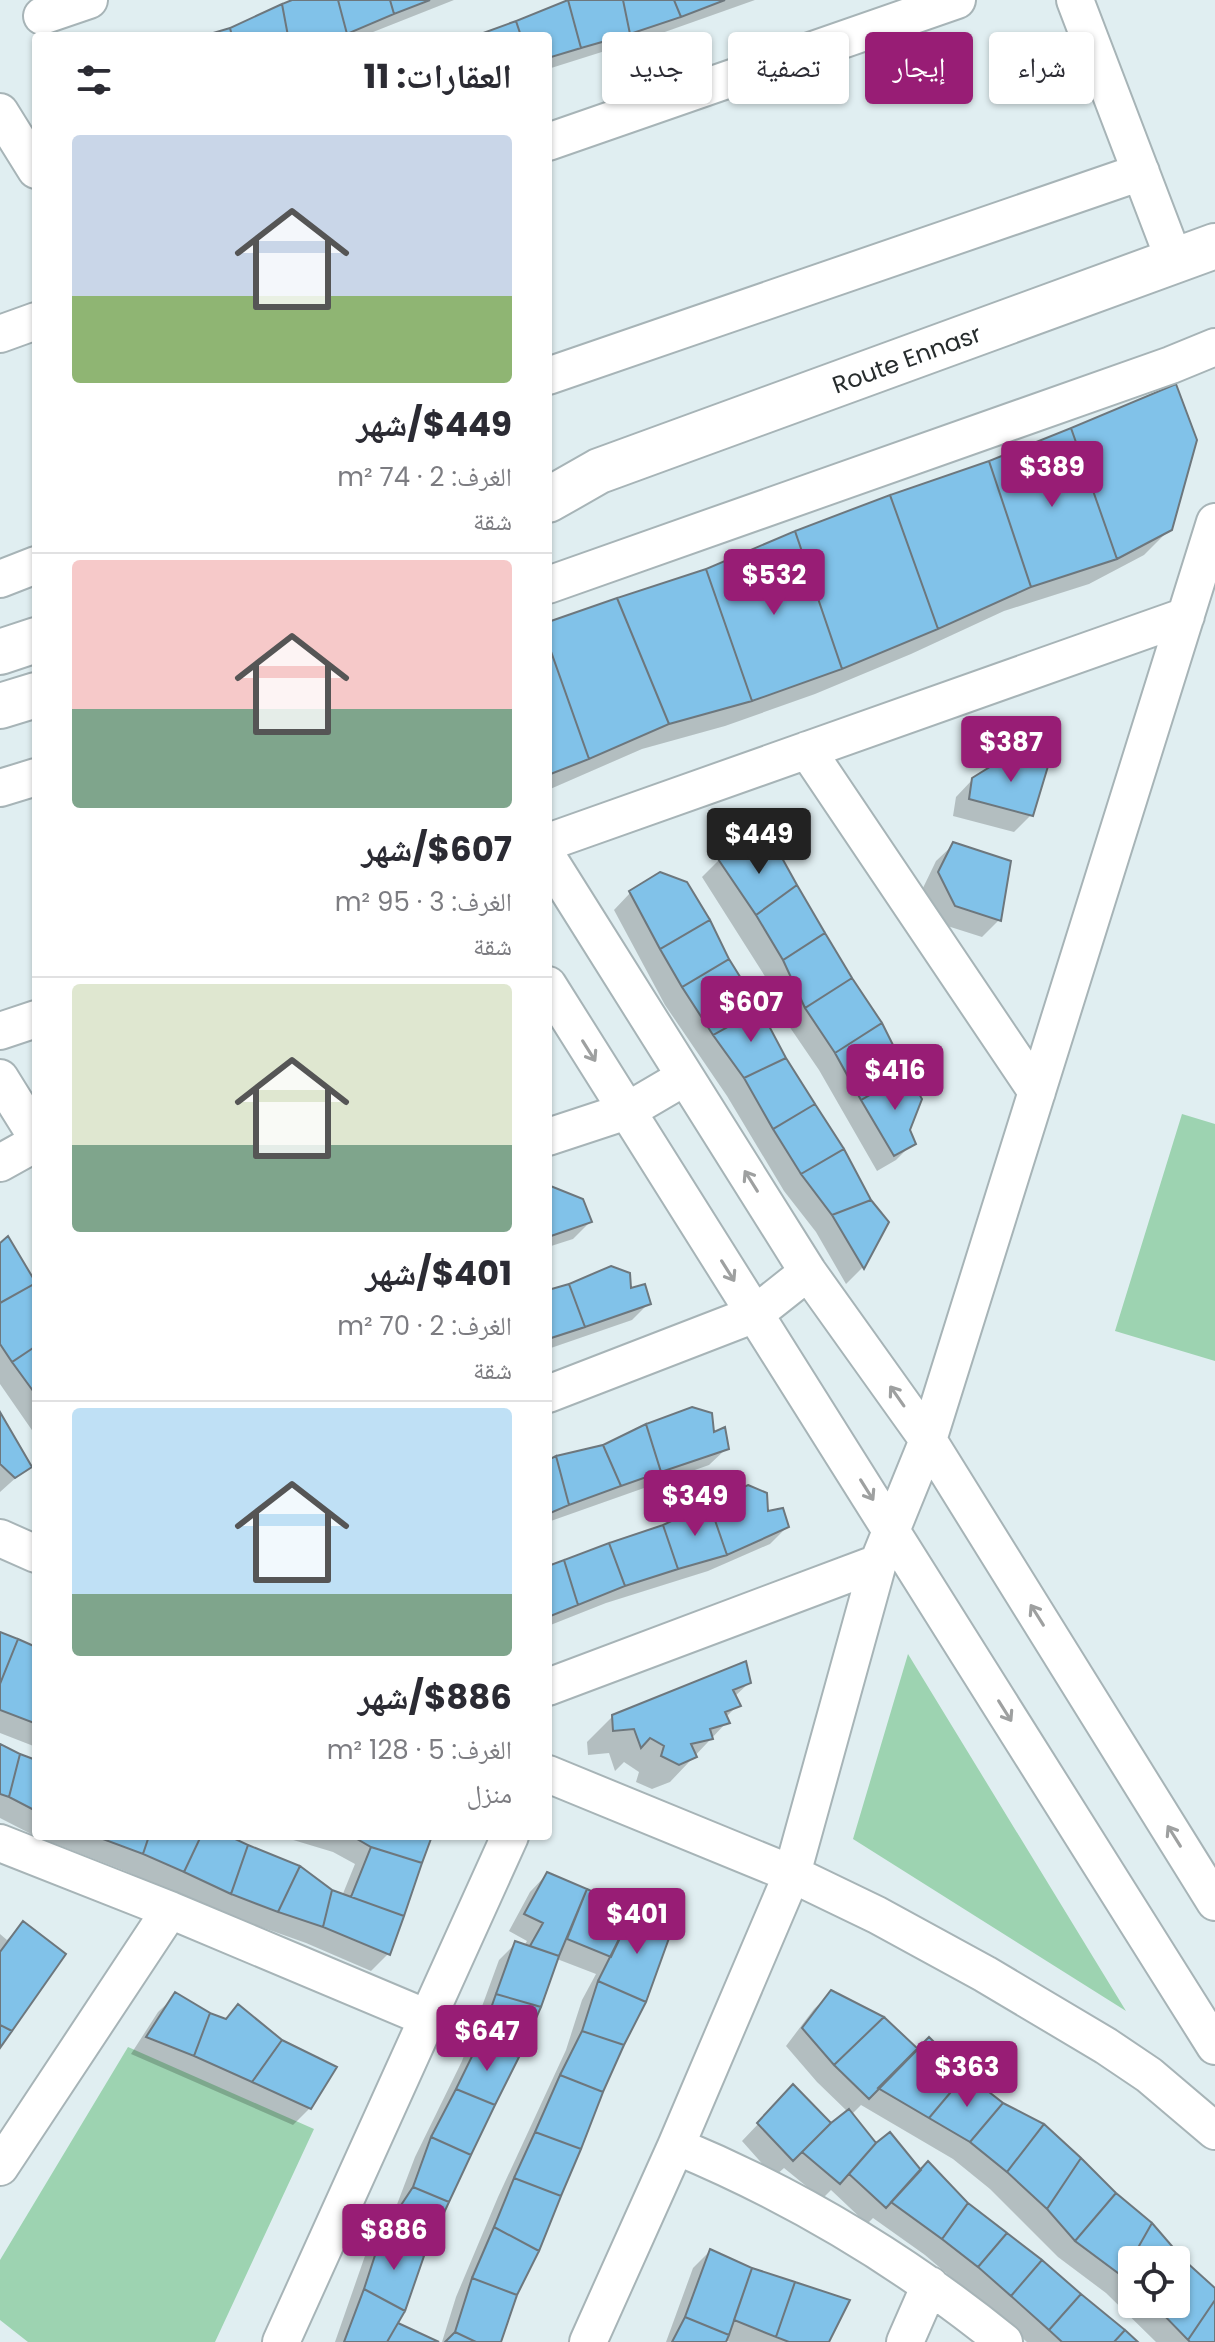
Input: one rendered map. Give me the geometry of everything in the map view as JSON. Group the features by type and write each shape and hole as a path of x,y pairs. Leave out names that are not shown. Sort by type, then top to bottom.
{"main road":[{"name":"Route Ennasr","path":"552,498 599,471 1215,246"},
{"name":"Route Ennasr","path":"552,476 599,471"},
{"path":"0,652 32,641"},
{"path":"0,706 32,696"}],"street":[{"path":"42,17 89,0"},
{"path":"552,141 957,0"},
{"path":"1075,0 1175,262"},
{"path":"0,112 32,164"},
{"path":"552,375 1141,172"},
{"path":"0,334 32,322"},
{"path":"552,584 1215,347"},
{"path":"588,2342 792,1874 878,1563 928,1440 1215,522"},
{"path":"0,579 32,567"},
{"path":"552,841 1186,616"},
{"path":"807,750 1037,1092"},
{"path":"0,788 32,778"},
{"path":"552,864 808,1272 928,1440 1215,1902"},
{"path":"552,991 1215,2046"},
{"path":"0,1031 32,1020"},
{"path":"552,1136 627,1111 685,1077"},
{"path":"0,1078 32,1130"},
{"path":"0,1163 32,1145"},
{"path":"552,1392 755,1314 808,1272"},
{"path":"0,1538 32,1552"},
{"path":"552,1685 878,1563"},
{"path":"552,1776 792,1874 877,1915 1072,2024 1149,2075 1215,2131"},
{"path":"281,2342 508,1840"},
{"path":"0,1843 170,1910 427,2018"},
{"path":"0,2167 170,1910"},
{"path":"676,2146 723,2165 830,2221 930,2285 1004,2342"},
{"path":"905,2342 930,2285"}],"green space":[{"path":"1182,1114 1215,1124 1215,1361 1115,1331"},
{"path":"908,1654 1126,2011 853,1839"},
{"path":"128,2047 314,2129 215,2342 28,2342 0,2320 0,2260"}],"building":[{"path":"292,0 338,0 346,32 287,32 282,4"},
{"path":"338,0 390,0 394,14 346,32"},
{"path":"390,0 430,0 394,14"},
{"path":"568,0 581,48 552,57 552,32 520,32 516,21"},
{"path":"568,0 623,0 630,32 602,32 602,42 581,48"},
{"path":"623,0 674,0 681,17 630,32"},
{"path":"674,0 725,0 681,17"},
{"path":"282,4 287,32 231,32 230,28"},
{"path":"516,21 520,32 486,32"},
{"path":"1176,384 1197,440 1172,530 1117,559 1071,428"},
{"path":"1071,428 1117,559 1031,587 989,461"},
{"path":"989,461 1031,587 938,629 890,495"},
{"path":"890,495 938,629 842,669 795,531"},
{"path":"795,531 842,669 752,701 706,569"},
{"path":"706,569 752,701 669,724 617,598"},
{"path":"617,598 669,724 589,759 552,654 552,621"},
{"path":"552,654 589,759 552,773"},
{"path":"1014,752 1049,763 1033,816 969,799 972,778"},
{"path":"953,842 1011,861 1001,921 955,906 938,872"},
{"path":"755,844 782,858 797,885 756,915 718,859"},
{"path":"660,872 687,882 710,920 660,949 629,891"},
{"path":"797,885 825,933 783,960 756,915"},
{"path":"710,920 729,959 682,987 660,949"},
{"path":"825,933 852,978 805,1008 783,960"},
{"path":"729,959 760,1009 713,1035 682,987"},
{"path":"852,978 882,1023 835,1053 805,1008"},
{"path":"760,1009 786,1058 744,1078 713,1035"},
{"path":"882,1023 907,1073 861,1100 835,1053"},
{"path":"786,1058 815,1104 773,1129 744,1078"},
{"path":"907,1073 922,1099 910,1130 916,1144 894,1156 861,1100"},
{"path":"815,1104 844,1149 801,1174 773,1129"},
{"path":"844,1149 871,1200 832,1215 801,1174"},
{"path":"552,1187 583,1199 592,1222 552,1236"},
{"path":"871,1200 889,1222 864,1269 832,1215"},
{"path":"8,1236 32,1276 32,1285 0,1303 0,1243"},
{"path":"611,1266 630,1273 631,1288 645,1284 651,1304 585,1327 569,1284"},
{"path":"569,1284 585,1327 552,1338 552,1289"},
{"path":"32,1285 32,1349 12,1362 0,1344 0,1303"},
{"path":"32,1349 32,1390 12,1362"},
{"path":"692,1407 712,1413 714,1432 725,1427 729,1449 661,1472 646,1424"},
{"path":"0,1412 32,1467 15,1478 0,1464"},
{"path":"646,1424 661,1472 621,1486 603,1445"},
{"path":"603,1445 621,1486 569,1505 556,1456"},
{"path":"556,1456 569,1505 552,1512 552,1458"},
{"path":"748,1485 767,1493 768,1511 783,1508 789,1527 727,1555 709,1503"},
{"path":"709,1503 727,1555 678,1569 663,1525"},
{"path":"663,1525 678,1569 625,1586 609,1543"},
{"path":"609,1543 625,1586 578,1605 564,1560"},
{"path":"564,1560 578,1605 552,1615 552,1564"},
{"path":"0,1632 18,1639 0,1684"},
{"path":"18,1639 32,1645 32,1722 0,1710 0,1684"},
{"path":"746,1661 751,1683 733,1690 741,1706 725,1712 730,1723 710,1729 713,1739 691,1744 697,1757 679,1765 661,1756 664,1746 650,1738 641,1748 634,1729 613,1731 612,1715"},
{"path":"0,1744 20,1754 9,1797 0,1794"},
{"path":"20,1754 32,1758 32,1809 9,1797"},
{"path":"105,1840 148,1840 143,1854"},
{"path":"148,1840 199,1840 184,1872 143,1854"},
{"path":"199,1840 237,1840 248,1845 231,1894 184,1872"},
{"path":"359,1840 431,1840 422,1863 371,1847"},
{"path":"248,1845 300,1866 278,1912 231,1894"},
{"path":"371,1847 422,1863 404,1916 351,1897"},
{"path":"300,1866 332,1890 323,1927 278,1912"},
{"path":"547,1872 587,1889 559,1956 530,1946 543,1923 524,1914"},
{"path":"587,1889 633,1911 611,1957 567,1939"},
{"path":"332,1890 404,1916 390,1955 323,1927"},
{"path":"633,1911 673,1927 646,2002 598,1981"},
{"path":"23,1921 66,1954 12,2031 0,2025 0,1952"},
{"path":"515,1941 559,1956 541,2007 496,1994"},
{"path":"598,1981 646,2002 624,2045 582,2031"},
{"path":"831,1990 884,2017 834,2065 802,2028"},
{"path":"175,1992 210,2013 194,2056 146,2037"},
{"path":"496,1994 541,2007 519,2057 479,2042"},
{"path":"238,2004 282,2040 252,2082 194,2056 210,2013 226,2019"},
{"path":"884,2017 918,2049 869,2099 834,2065"},
{"path":"0,2025 12,2031 0,2048"},
{"path":"582,2031 624,2045 603,2092 560,2075"},
{"path":"929,2037 966,2074 929,2118 878,2088"},
{"path":"282,2040 337,2067 311,2109 252,2082"},
{"path":"479,2042 519,2057 495,2105 456,2089"},
{"path":"966,2074 1003,2103 970,2142 929,2118"},
{"path":"560,2075 603,2092 581,2149 535,2132"},
{"path":"793,2084 831,2123 793,2161 757,2123"},
{"path":"456,2089 495,2105 471,2155 431,2137"},
{"path":"1003,2103 1044,2124 1007,2172 970,2142"},
{"path":"849,2109 876,2143 840,2184 802,2152"},
{"path":"1044,2124 1081,2158 1047,2209 1007,2172"},
{"path":"535,2132 581,2149 561,2196 514,2178"},
{"path":"890,2132 921,2170 886,2208 849,2174"},
{"path":"431,2137 471,2155 449,2202 413,2187"},
{"path":"1081,2158 1116,2193 1075,2241 1047,2209"},
{"path":"928,2161 968,2203 942,2239 891,2202"},
{"path":"514,2178 561,2196 539,2251 494,2227"},
{"path":"413,2187 449,2202 424,2256 382,2234"},
{"path":"1116,2193 1152,2223 1139,2246 1118,2246 1118,2273 1075,2241"},
{"path":"968,2203 1007,2233 978,2267 942,2239"},
{"path":"1152,2223 1172,2246 1139,2246"},
{"path":"494,2227 539,2251 517,2295 472,2278"},
{"path":"1007,2233 1042,2260 1011,2296 978,2267"},
{"path":"382,2234 424,2256 405,2311 364,2289"},
{"path":"710,2249 752,2268 729,2335 685,2317"},
{"path":"1042,2260 1081,2294 1049,2330 1011,2296"},
{"path":"1190,2265 1215,2288 1215,2300 1188,2340 1167,2318 1190,2318"},
{"path":"752,2268 795,2282 776,2337 734,2320"},
{"path":"472,2278 517,2295 501,2342 476,2342 455,2332"},
{"path":"795,2282 850,2300 829,2342 789,2342 776,2337"},
{"path":"364,2289 405,2311 387,2342 344,2342"},
{"path":"1081,2294 1125,2330 1114,2342 1062,2342 1049,2330"},
{"path":"1215,2300 1215,2342 1190,2342 1188,2340"},
{"path":"685,2317 729,2335 726,2342 672,2342"},
{"path":"398,2323 439,2342 387,2342"},
{"path":"1125,2330 1138,2342 1114,2342"},
{"path":"455,2332 476,2342 445,2342"}]}
